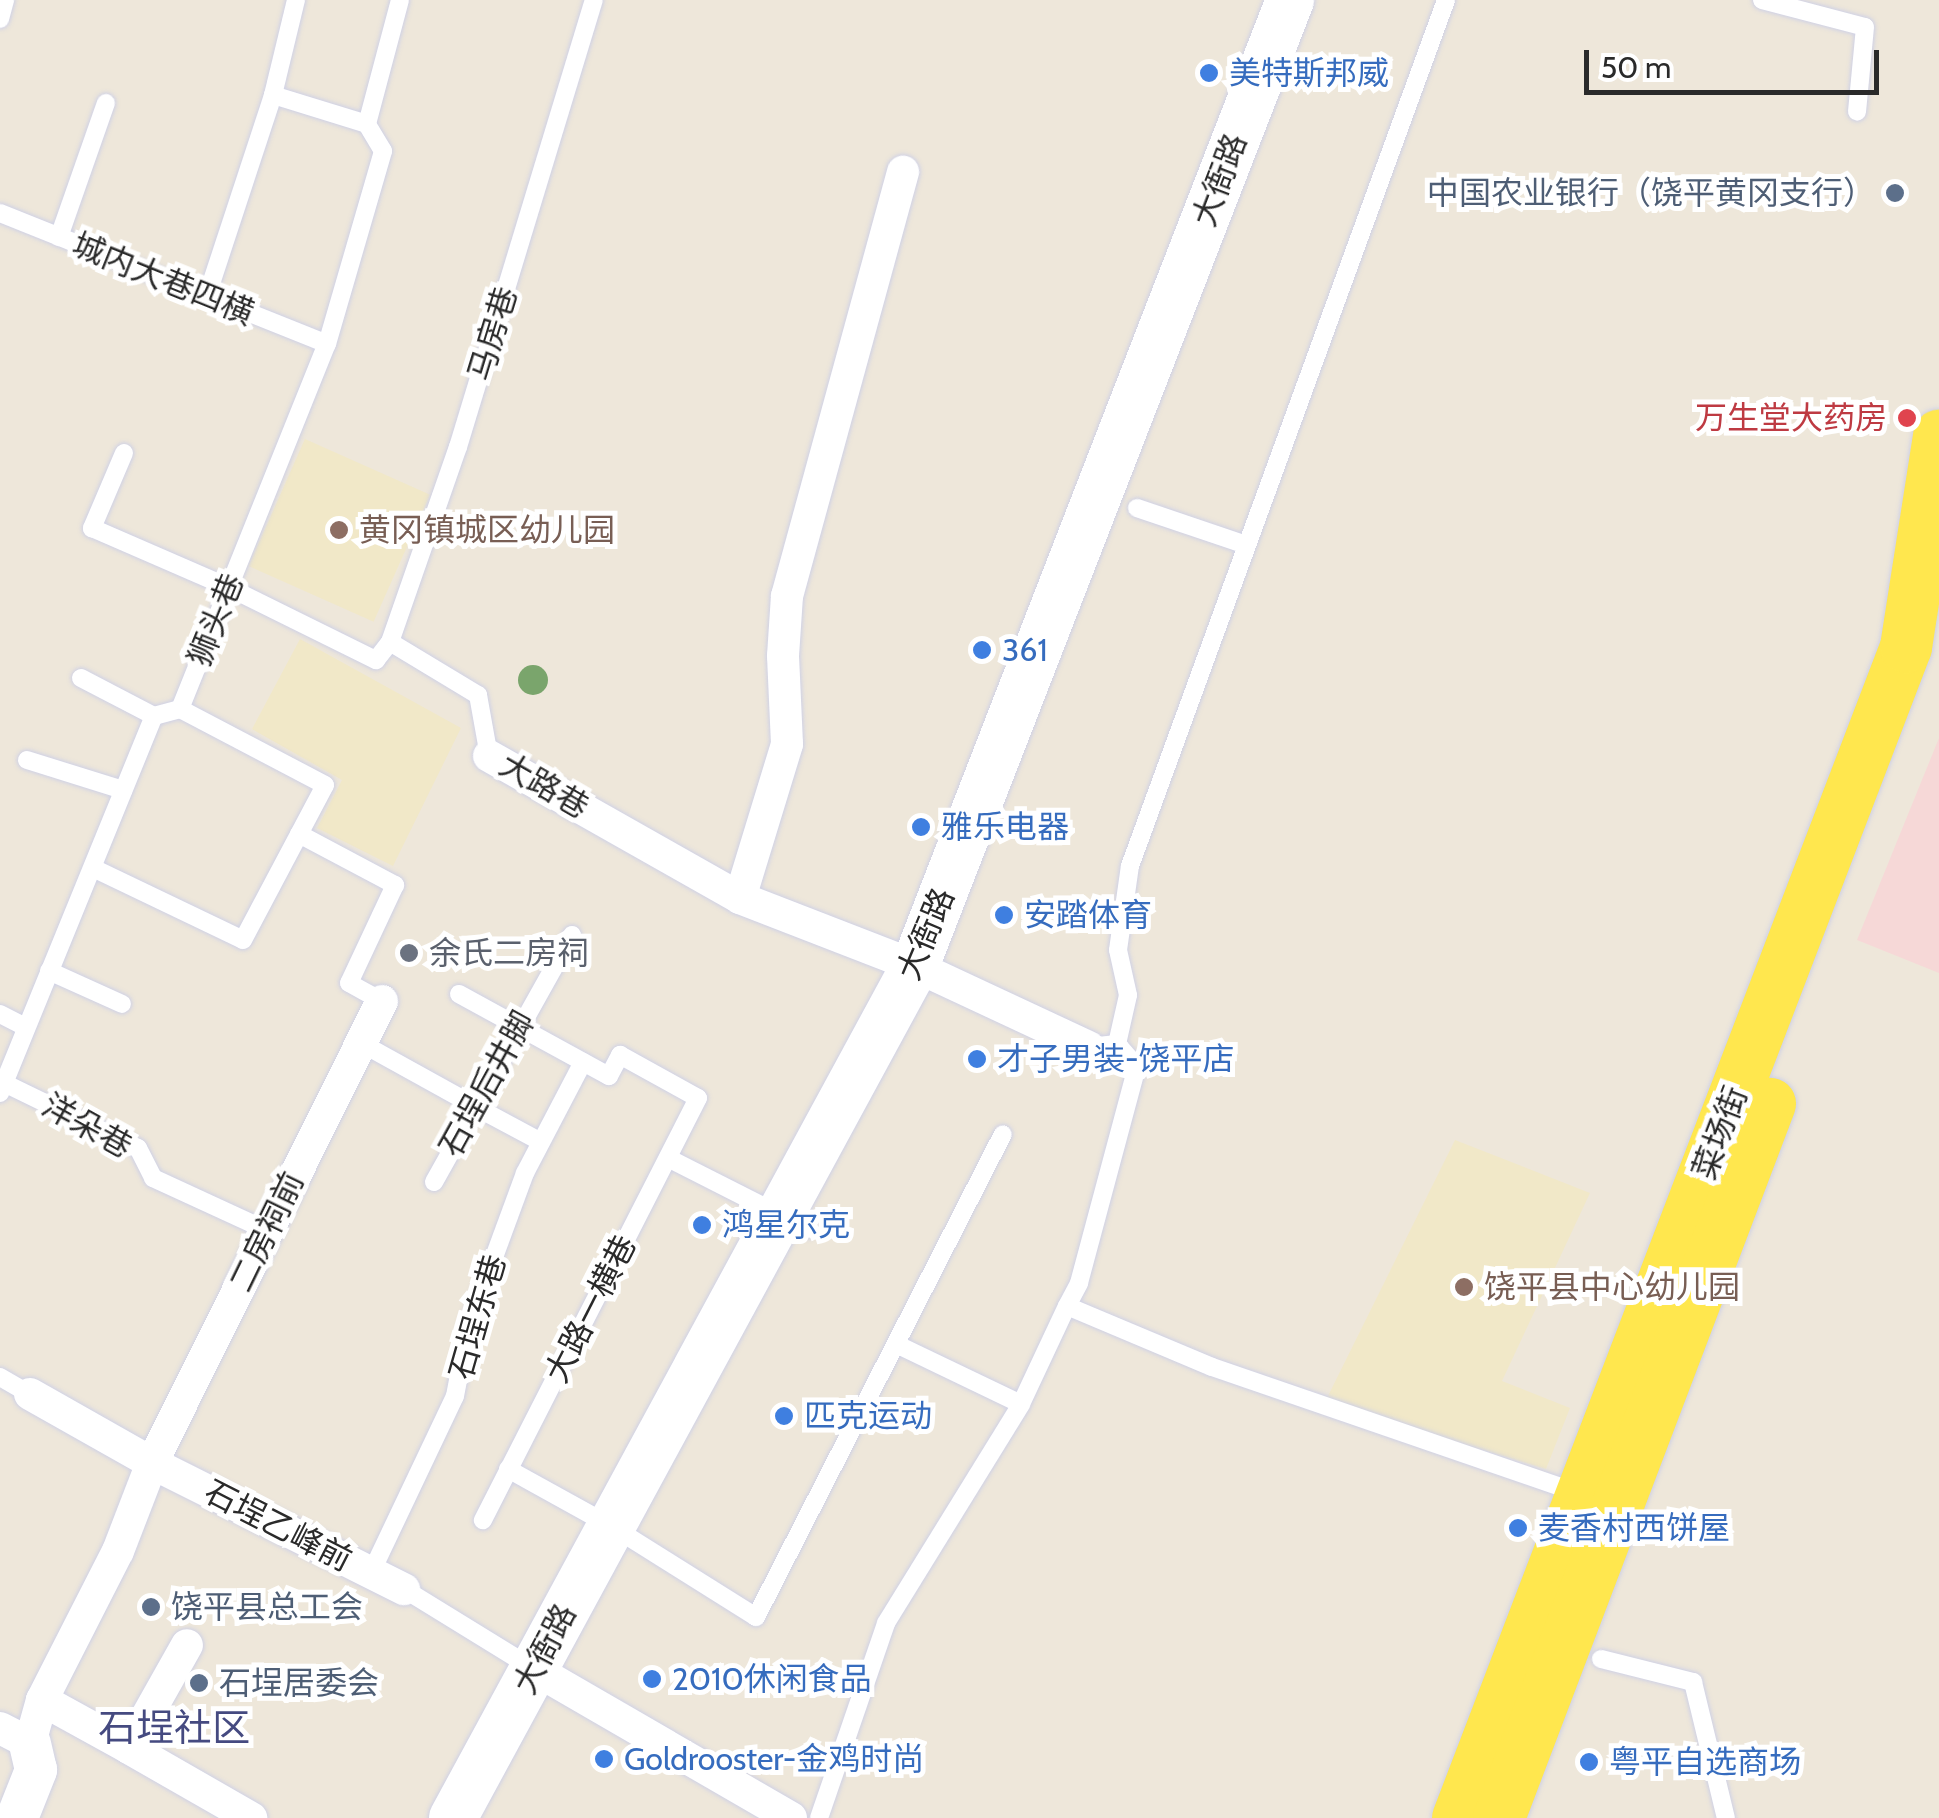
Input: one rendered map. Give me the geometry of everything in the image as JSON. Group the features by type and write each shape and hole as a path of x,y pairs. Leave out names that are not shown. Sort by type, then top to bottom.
{"main road":[{"name":"大衙路","path":"453,1818 612,1526 795,1222 915,966 1290,0"},
{"name":"菜场街","path":"1458,1818 1906,646 1939,436"},
{"name":"菜场街","path":"1500,1818 1939,659"}],"street":[{"path":"740,898 787,744 783,656 787,596 903,172"},
{"name":"大路巷","path":"489,756 740,898 1103,1045"},
{"name":"二房祠前","path":"15,1735 42,1700 118,1551 152,1463 382,1001"},
{"name":"石埕乙峰前","path":"30,1394 152,1463 404,1589"},
{"path":"129,1748 187,1645"},
{"path":"534,1669 754,1809 791,1818"},
{"path":"42,1700 251,1818"},
{"path":"15,1735 36,1770 17,1818"}],"lane":[{"path":"0,19 5,0"},
{"path":"207,296 274,95 296,0"},
{"path":"274,95 367,124 400,0"},
{"name":"马房巷","path":"230,588 376,660 390,642 458,447 594,0"},
{"path":"818,1818 886,1623 1021,1404 1078,1283 1136,1067 1103,1045 1128,995 1118,950 1130,866 1446,0"},
{"path":"1762,0 1866,27 1857,112"},
{"path":"60,237 106,103"},
{"name":"狮头巷","path":"154,716 180,709 327,344 383,151 367,124"},
{"name":"城内大巷四横","path":"0,213 327,344"},
{"path":"124,453 92,528 230,588"},
{"path":"1137,508 1246,545"},
{"name":"大路巷","path":"390,642 478,695 489,756"},
{"path":"2,1088 154,716 81,678"},
{"path":"93,868 243,940 325,784 180,709"},
{"path":"27,760 123,790"},
{"path":"298,834 395,885 349,983 382,1001"},
{"name":"石埕后井脚","path":"434,1182 517,1026 572,935"},
{"path":"49,971 122,1004"},
{"path":"458,994 583,1062"},
{"path":"0,1014 25,1027"},
{"path":"361,1043 457,1096"},
{"name":"大路一横巷","path":"483,1520 698,1098 620,1056 609,1076 583,1062"},
{"name":"石埕东巷","path":"371,1573 455,1396 468,1328 525,1173 583,1062"},
{"name":"洋朵巷","path":"2,1088 138,1148 153,1178 268,1230"},
{"path":"474,1106 541,1142"},
{"path":"508,1469 612,1526 756,1618 1004,1134"},
{"path":"668,1158 795,1222"},
{"path":"1067,1306 1212,1368 1582,1494"},
{"path":"898,1345 1021,1404"},
{"path":"0,1377 30,1394"},
{"path":"404,1589 534,1669"},
{"path":"1601,1659 1693,1682 1726,1818"}],"shaded area":[{"name":"黄冈镇城区幼儿园","path":"305,439 430,495 374,622 248,566"},
{"path":"300,639 461,728 393,866 317,828 342,780 252,729"},
{"path":"1939,738 1939,973 1857,940"},
{"name":"饶平县中心幼儿园","path":"1455,1140 1590,1193 1502,1381 1570,1408 1546,1469 1325,1402"}],"place":[{"name":"美特斯邦威","path":"1209,73"},
{"name":"中国农业银行（饶平黄冈支行）","path":"1895,193"},
{"name":"万生堂大药房","path":"1907,418"},
{"name":"黄冈镇城区幼儿园","path":"339,530"},
{"name":"361","path":"982,650"},
{"name":"雅乐电器","path":"921,827"},
{"name":"安踏体育","path":"1004,915"},
{"name":"余氏二房祠","path":"409,953"},
{"name":"才子男装-饶平店","path":"977,1059"},
{"name":"鸿星尔克","path":"702,1225"},
{"name":"饶平县中心幼儿园","path":"1464,1287"},
{"name":"匹克运动","path":"784,1416"},
{"name":"麦香村西饼屋","path":"1518,1528"},
{"name":"饶平县总工会","path":"151,1607"},
{"name":"2010休闲食品","path":"652,1679"},
{"name":"石埕居委会","path":"199,1683"},
{"name":"Goldrooster-金鸡时尚","path":"604,1759"},
{"name":"粤平自选商场","path":"1589,1762"}],"district":[{"name":"石埕社区","path":"174,1728"}]}
